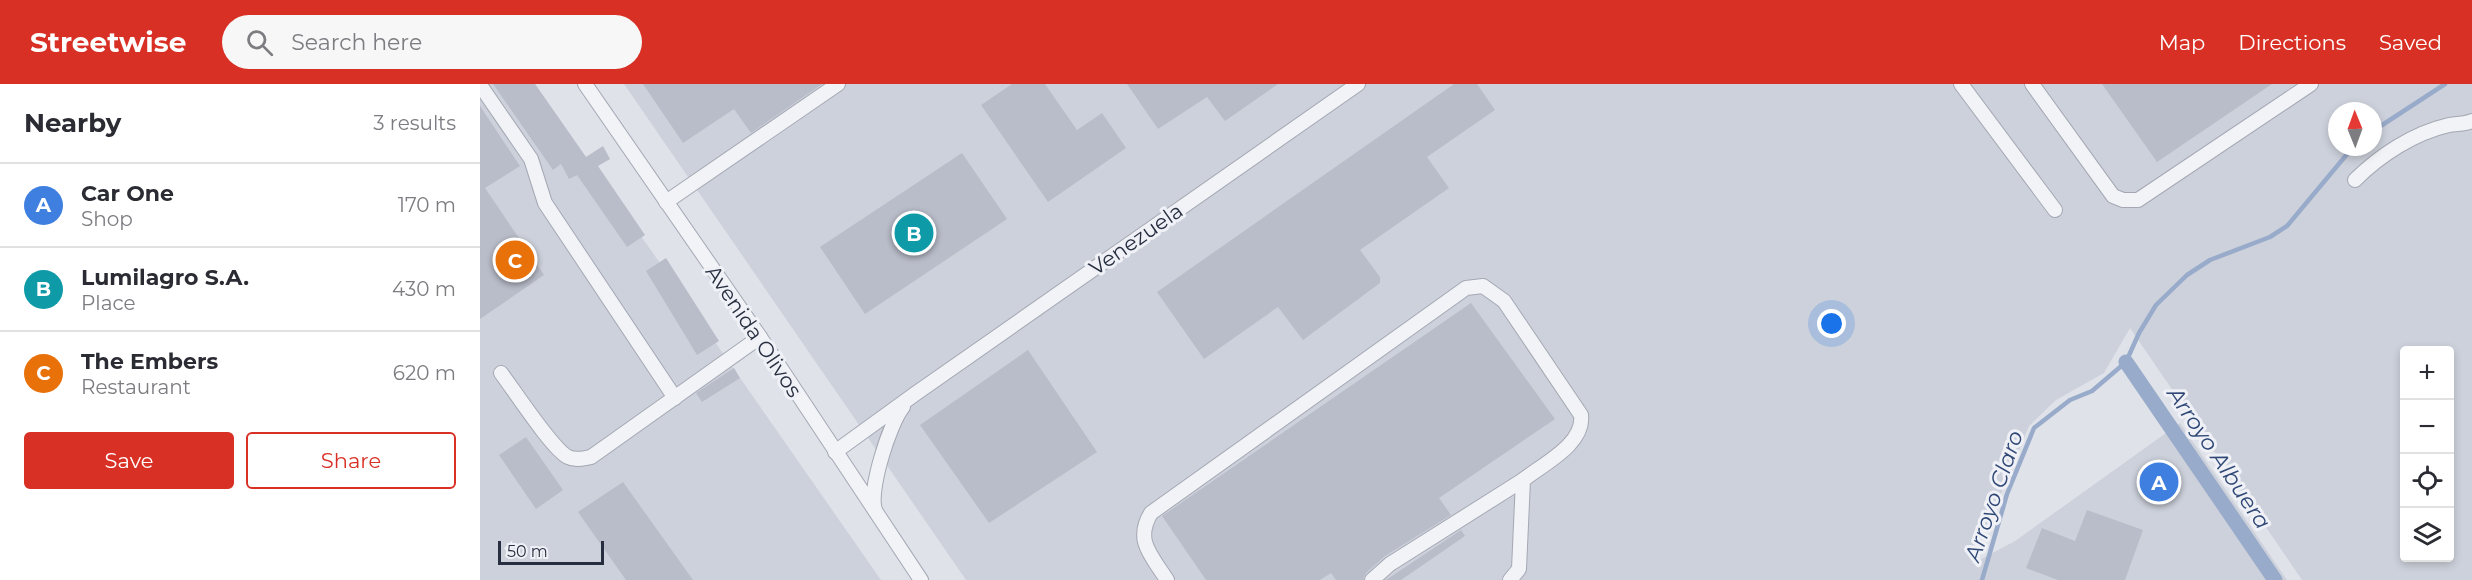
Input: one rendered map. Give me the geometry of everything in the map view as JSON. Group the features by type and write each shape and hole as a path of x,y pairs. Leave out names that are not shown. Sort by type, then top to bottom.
{"street":[{"name":"Avenida Olivos","path":"585,84 760,337 921,580"},
{"path":"666,202 838,84"},
{"name":"Venezuela","path":"835,452 1356,84"},
{"path":"1961,84 2055,210"},
{"path":"2032,84 2101,182 2113,196 2130,200 2138,200 2152,193 2311,84"},
{"path":"480,85 531,159 545,203 675,398"},
{"path":"2355,180 2376,159 2390,151 2438,129 2472,121"},
{"path":"1167,580 1143,541 1143,526 1151,513 1466,288 1483,286 1504,300 1581,415 1582,424 1577,438 1523,480 1390,564 1372,580"},
{"path":"501,373 555,445 567,457 577,459 591,457 760,337"},
{"path":"878,517 873,504 874,488 895,420 915,394"},
{"path":"1510,580 1519,569 1523,480"}],"shaded area":[{"path":"480,84 535,84 881,580 480,580"},
{"path":"624,84 2472,84 2472,580 2302,580 2130,328 2104,373 2056,400 2029,426 1972,564 2015,541 2180,423 2287,580 966,580"}],"building":[{"path":"493,84 535,84 586,157 603,146 610,159 598,166 645,235 627,247 577,175 569,179 561,164 553,170"},
{"path":"643,84 822,84 751,133 734,109 683,143"},
{"path":"1012,84 1045,84 1077,130 1102,113 1126,148 1048,202 981,105"},
{"path":"1127,84 1278,84 1225,121 1207,97 1158,129"},
{"path":"1454,84 1477,84 1495,110 1427,157 1449,188 1360,250 1380,277 1380,283 1303,340 1278,307 1204,359 1157,292"},
{"path":"2102,84 2272,84 2157,162"},
{"path":"480,106 520,166 485,188 544,275 480,319"},
{"path":"962,153 1007,219 865,314 820,247"},
{"path":"666,258 719,341 697,355 646,271"},
{"path":"1471,303 1555,419 1439,498 1451,515 1385,556 1366,573 1363,580 1336,580 1331,573 1320,580 1206,580 1162,516"},
{"path":"1028,350 1097,452 989,523 920,425"},
{"path":"734,368 740,378 702,402 696,393"},
{"path":"526,437 563,490 536,509 499,455"},
{"path":"623,482 693,580 626,580 578,512"},
{"path":"2087,510 2143,530 2125,580 2058,580 2026,568 2042,528 2075,541"},
{"path":"1461,530 1465,536 1401,580 1386,580"}],"waterway":[{"path":"2382,125 2445,84"},
{"name":"Arroyo Claro","path":"1982,580 2007,494 2034,428 2070,400 2092,391 2126,362 2139,333 2156,305 2187,275 2210,260 2270,237 2287,226 2345,156"},
{"name":"Arroyo Albuera","path":"2126,362 2275,580"}],"place":[{"name":"Lumilagro S.A.","path":"914,233"},
{"name":"The Embers","path":"515,260"},
{"name":"Car One","path":"2159,482"}]}
